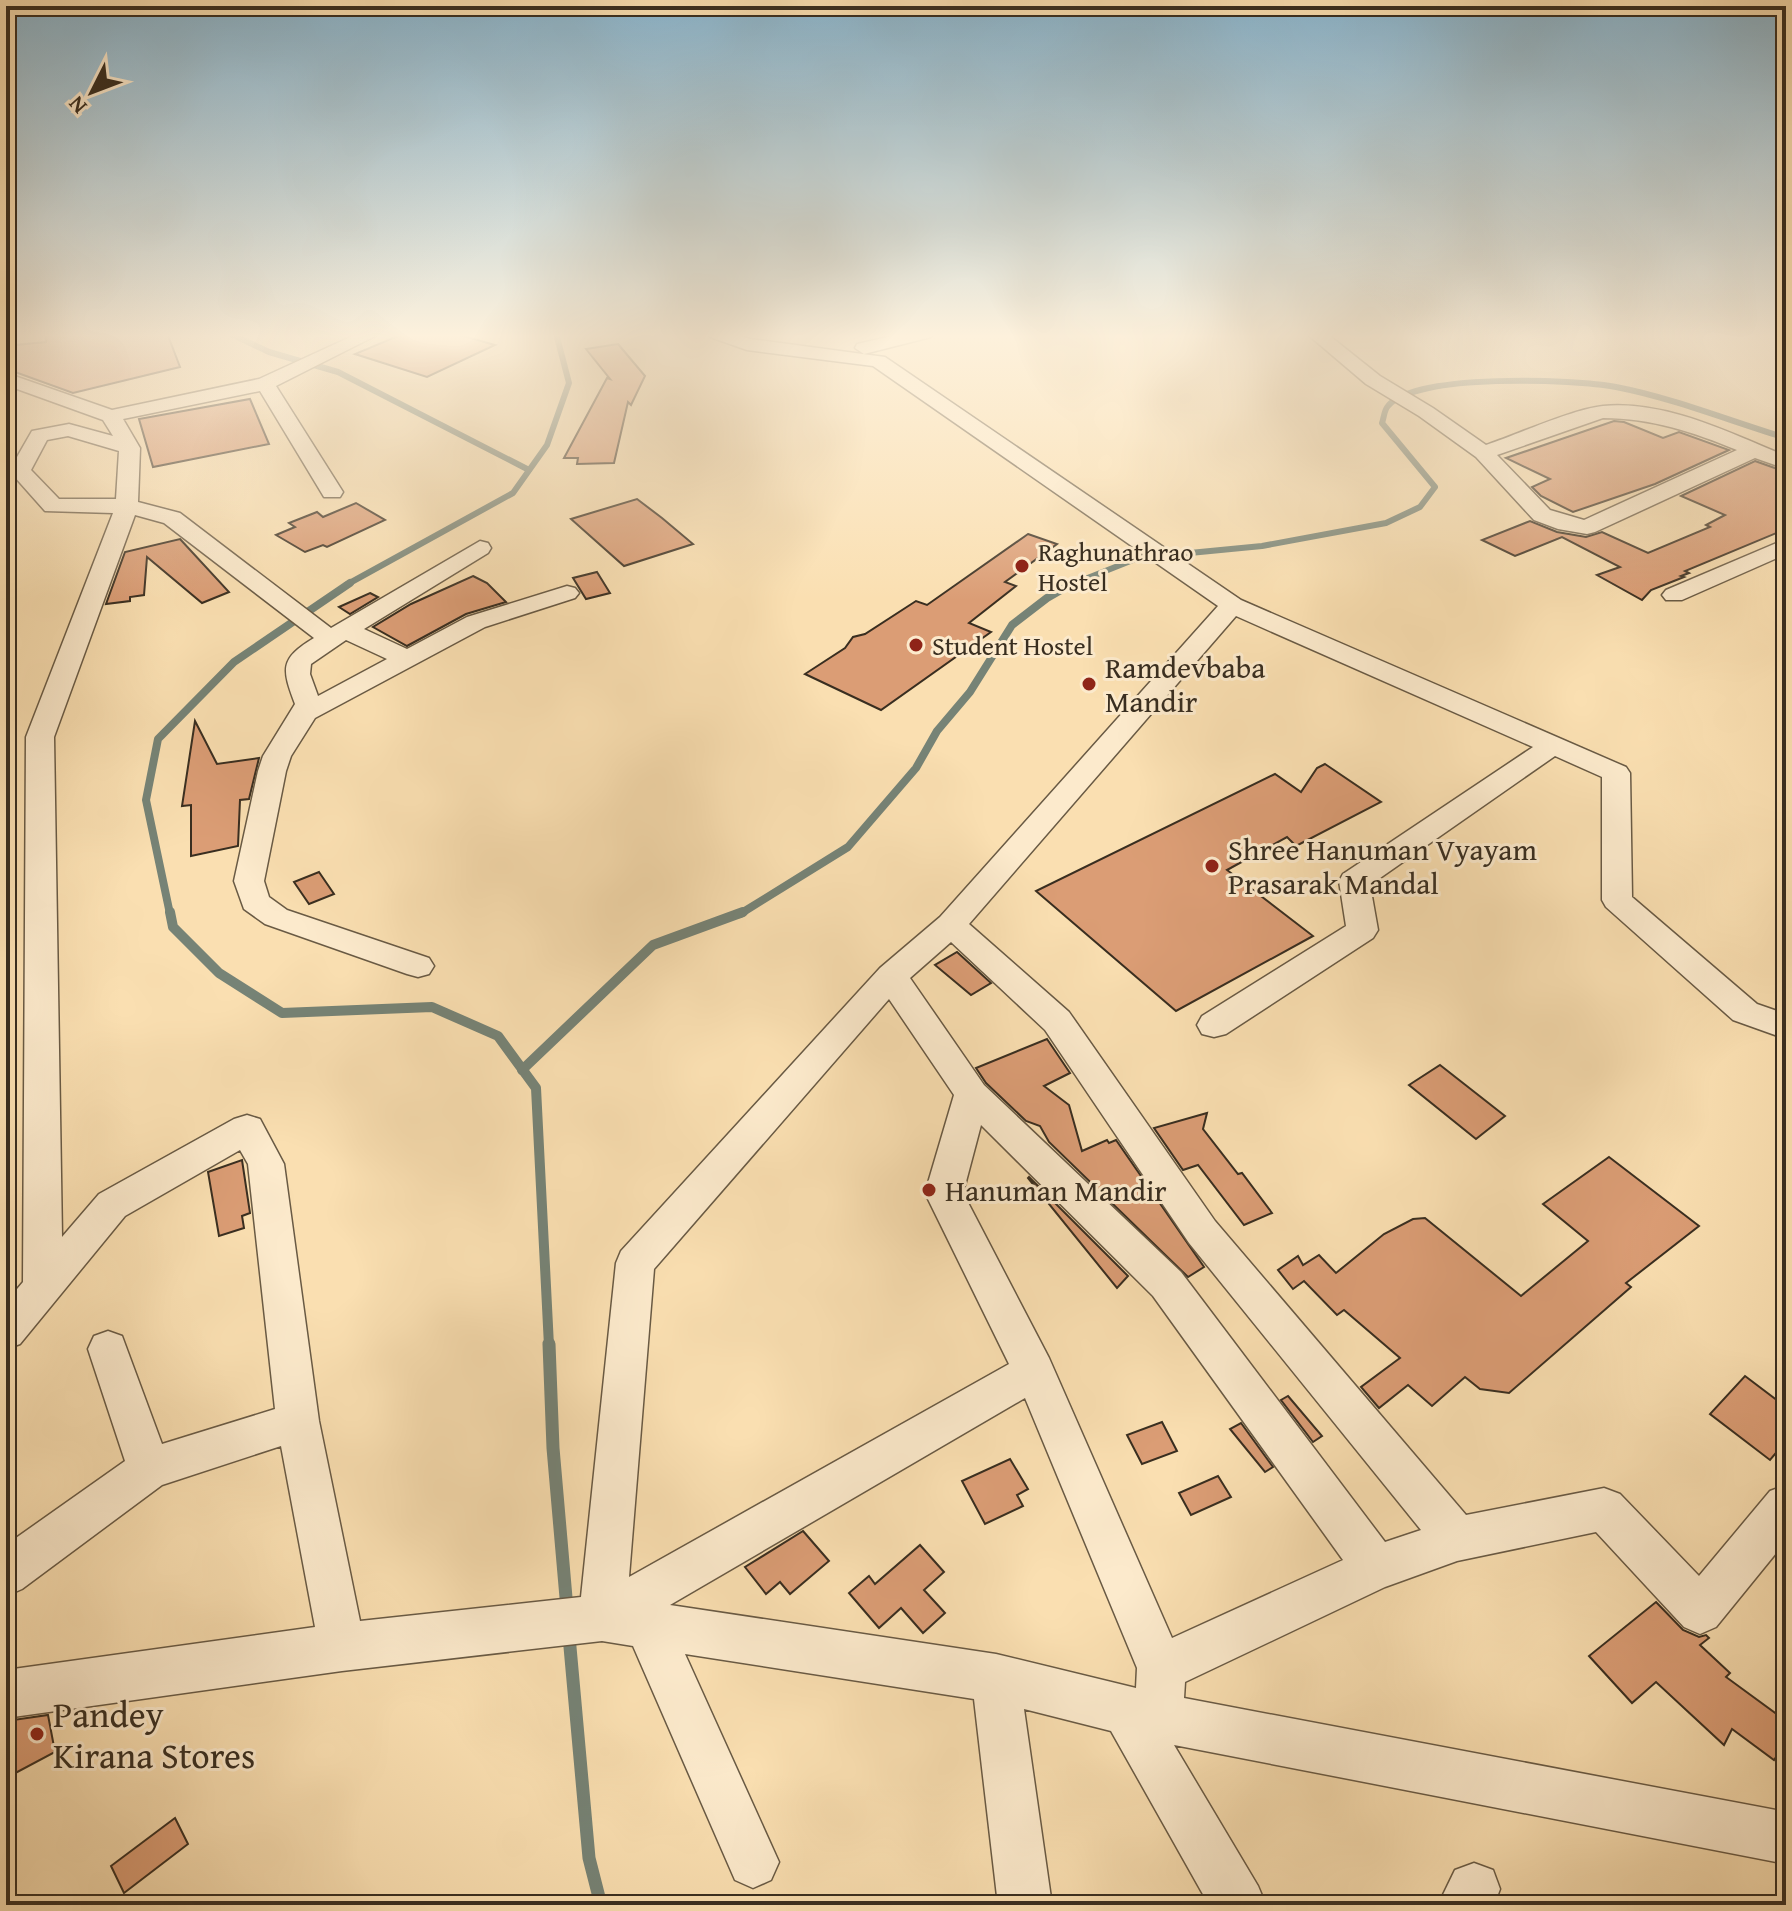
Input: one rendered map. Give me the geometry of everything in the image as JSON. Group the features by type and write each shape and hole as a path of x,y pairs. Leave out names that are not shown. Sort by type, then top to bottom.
{"street":[{"path":"43,1289 40,737 127,506 130,448 115,422"},
{"path":"289,422 332,492"},
{"path":"968,422 1232,605 1616,773 1617,900 1745,1012 1786,1027"},
{"path":"1440,422 1483,453 1542,515 1558,522 1587,527 1754,450"},
{"path":"1483,453 1572,422"},
{"path":"1674,422 1786,463"},
{"path":"130,448 69,430 39,435 20,471 53,506 127,506 172,518 290,609 331,633 406,658"},
{"path":"1674,595 1786,546"},
{"path":"418,966 276,917 255,902 249,881 272,771 308,704 297,674 298,663 331,633 480,548"},
{"path":"305,713 476,622 567,593"},
{"path":"753,1862 610,1622 635,1263 891,976 951,925 1232,605"},
{"path":"1214,1025 1362,930 1354,881 1553,745"},
{"path":"951,925 1057,1021 1202,1232 1457,1539"},
{"path":"891,976 972,1094 1167,1284 1376,1568"},
{"path":"972,1094 944,1193 1034,1371 1161,1668"},
{"path":"6,1331 112,1205 247,1129 266,1164 298,1421 342,1647"},
{"path":"108,1349 149,1469"},
{"path":"610,1622 1034,1371"},
{"path":"6,1573 149,1469 298,1421"},
{"path":"1239,1905 1142,1714 1161,1668 1376,1568 1457,1539 1604,1509 1700,1611 1786,1506"},
{"path":"6,1694 342,1647 610,1622 996,1678 1142,1714 1786,1838"},
{"path":"996,1678 1025,1905"}],"building":[{"path":"140,422 260,422 269,444 153,467"},
{"path":"583,422 623,422 614,463 577,464 578,458 564,458"},
{"path":"1611,422 1624,422 1663,438 1679,432 1729,450 1655,484 1573,512 1541,496 1532,487 1550,479 1506,458"},
{"path":"1755,461 1786,472 1786,529 1685,571 1689,573 1651,590 1642,600 1597,575 1620,567 1562,537 1515,556 1482,540 1530,521 1557,532 1586,537 1602,532 1648,553 1710,527 1706,525 1725,515 1681,496"},
{"path":"637,499 693,544 624,566 571,519"},
{"path":"356,503 385,520 327,547 323,545 305,552 276,535 295,527 289,523 317,512 323,517"},
{"path":"1028,534 1057,544 1005,582 1016,586 969,623 991,632 881,710 805,674 845,648 853,637 865,634 916,601 927,605"},
{"path":"180,539 229,592 202,603 147,557 144,595 130,597 130,601 106,604 125,552"},
{"path":"597,572 610,593 586,599 573,578"},
{"path":"473,576 487,583 506,602 466,614 407,646 373,627 411,604"},
{"path":"370,593 378,597 350,614 339,607"},
{"path":"195,721 217,764 259,758 249,799 240,800 238,846 191,856 191,805 182,806"},
{"path":"1325,764 1381,802 1296,846 1287,837 1227,870 1313,936 1176,1011 1036,891 1275,774 1301,792 1317,768"},
{"path":"319,872 334,894 309,904 294,882"},
{"path":"957,952 991,983 971,995 935,965"},
{"path":"1047,1039 1070,1073 1044,1086 1069,1105 1082,1151 1107,1140 1109,1143 1116,1140 1204,1267 1188,1277 1049,1142 1040,1126 1026,1121 986,1083 976,1068"},
{"path":"1440,1065 1505,1116 1476,1139 1409,1085"},
{"path":"1207,1113 1203,1129 1272,1213 1244,1225 1198,1165 1183,1170 1154,1128"},
{"path":"1609,1157 1699,1226 1626,1283 1631,1287 1509,1393 1480,1389 1465,1377 1432,1406 1408,1385 1379,1408 1361,1387 1400,1358 1344,1310 1337,1315 1304,1281 1293,1289 1278,1270 1298,1256 1303,1265 1319,1255 1336,1273 1384,1234 1413,1219 1425,1218 1521,1296 1588,1241 1543,1204"},
{"path":"242,1160 250,1213 242,1216 244,1228 219,1236 208,1172"},
{"path":"1028,1178 1128,1276 1117,1288"},
{"path":"1745,1376 1786,1407 1786,1441 1770,1460 1710,1414"},
{"path":"1288,1396 1322,1436 1313,1442 1281,1400"},
{"path":"1162,1422 1177,1451 1142,1464 1127,1435"},
{"path":"1241,1423 1273,1467 1265,1472 1230,1429"},
{"path":"1010,1459 1028,1489 1017,1495 1023,1506 985,1524 962,1481"},
{"path":"1218,1476 1231,1497 1191,1515 1179,1493"},
{"path":"803,1531 829,1561 790,1594 780,1582 766,1594 745,1567"},
{"path":"920,1545 944,1572 924,1590 945,1613 923,1633 901,1608 879,1628 849,1593 869,1576 875,1584"},
{"path":"1656,1602 1683,1630 1699,1637 1706,1635 1709,1638 1700,1645 1730,1673 1726,1677 1786,1721 1786,1743 1774,1760 1732,1729 1724,1745 1656,1682 1632,1703 1589,1656"},
{"path":"48,1715 55,1752 6,1778 6,1721"},
{"path":"175,1818 188,1844 124,1893 111,1866"}],"waterway":[{"path":"436,422 529,470"},
{"path":"346,585 513,493 547,445 555,422"},
{"path":"1070,585 1138,558 1262,546 1386,523 1420,507 1435,487 1382,422"},
{"path":"1738,422 1786,438"},
{"path":"170,914 146,800 158,739 234,662 350,583"},
{"path":"740,914 848,847 916,768 937,731 970,692 1012,625 1073,583"},
{"path":"170,912 173,927 219,973 282,1013 432,1007 498,1036 522,1070"},
{"path":"522,1070 653,945 743,912"},
{"path":"522,1070 536,1088 549,1346"},
{"path":"549,1344 553,1448 567,1609"},
{"path":"569,1636 589,1858 601,1905"}],"place":[{"name":"Raghunathrao Hostel","path":"1022,566"},
{"name":"Student Hostel","path":"916,645"},
{"name":"Ramdevbaba Mandir","path":"1089,684"},
{"name":"Shree Hanuman Vyayam Prasarak Mandal","path":"1212,866"},
{"name":"Hanuman Mandir","path":"929,1190"},
{"name":"Pandey Kirana Stores","path":"37,1734"}]}
